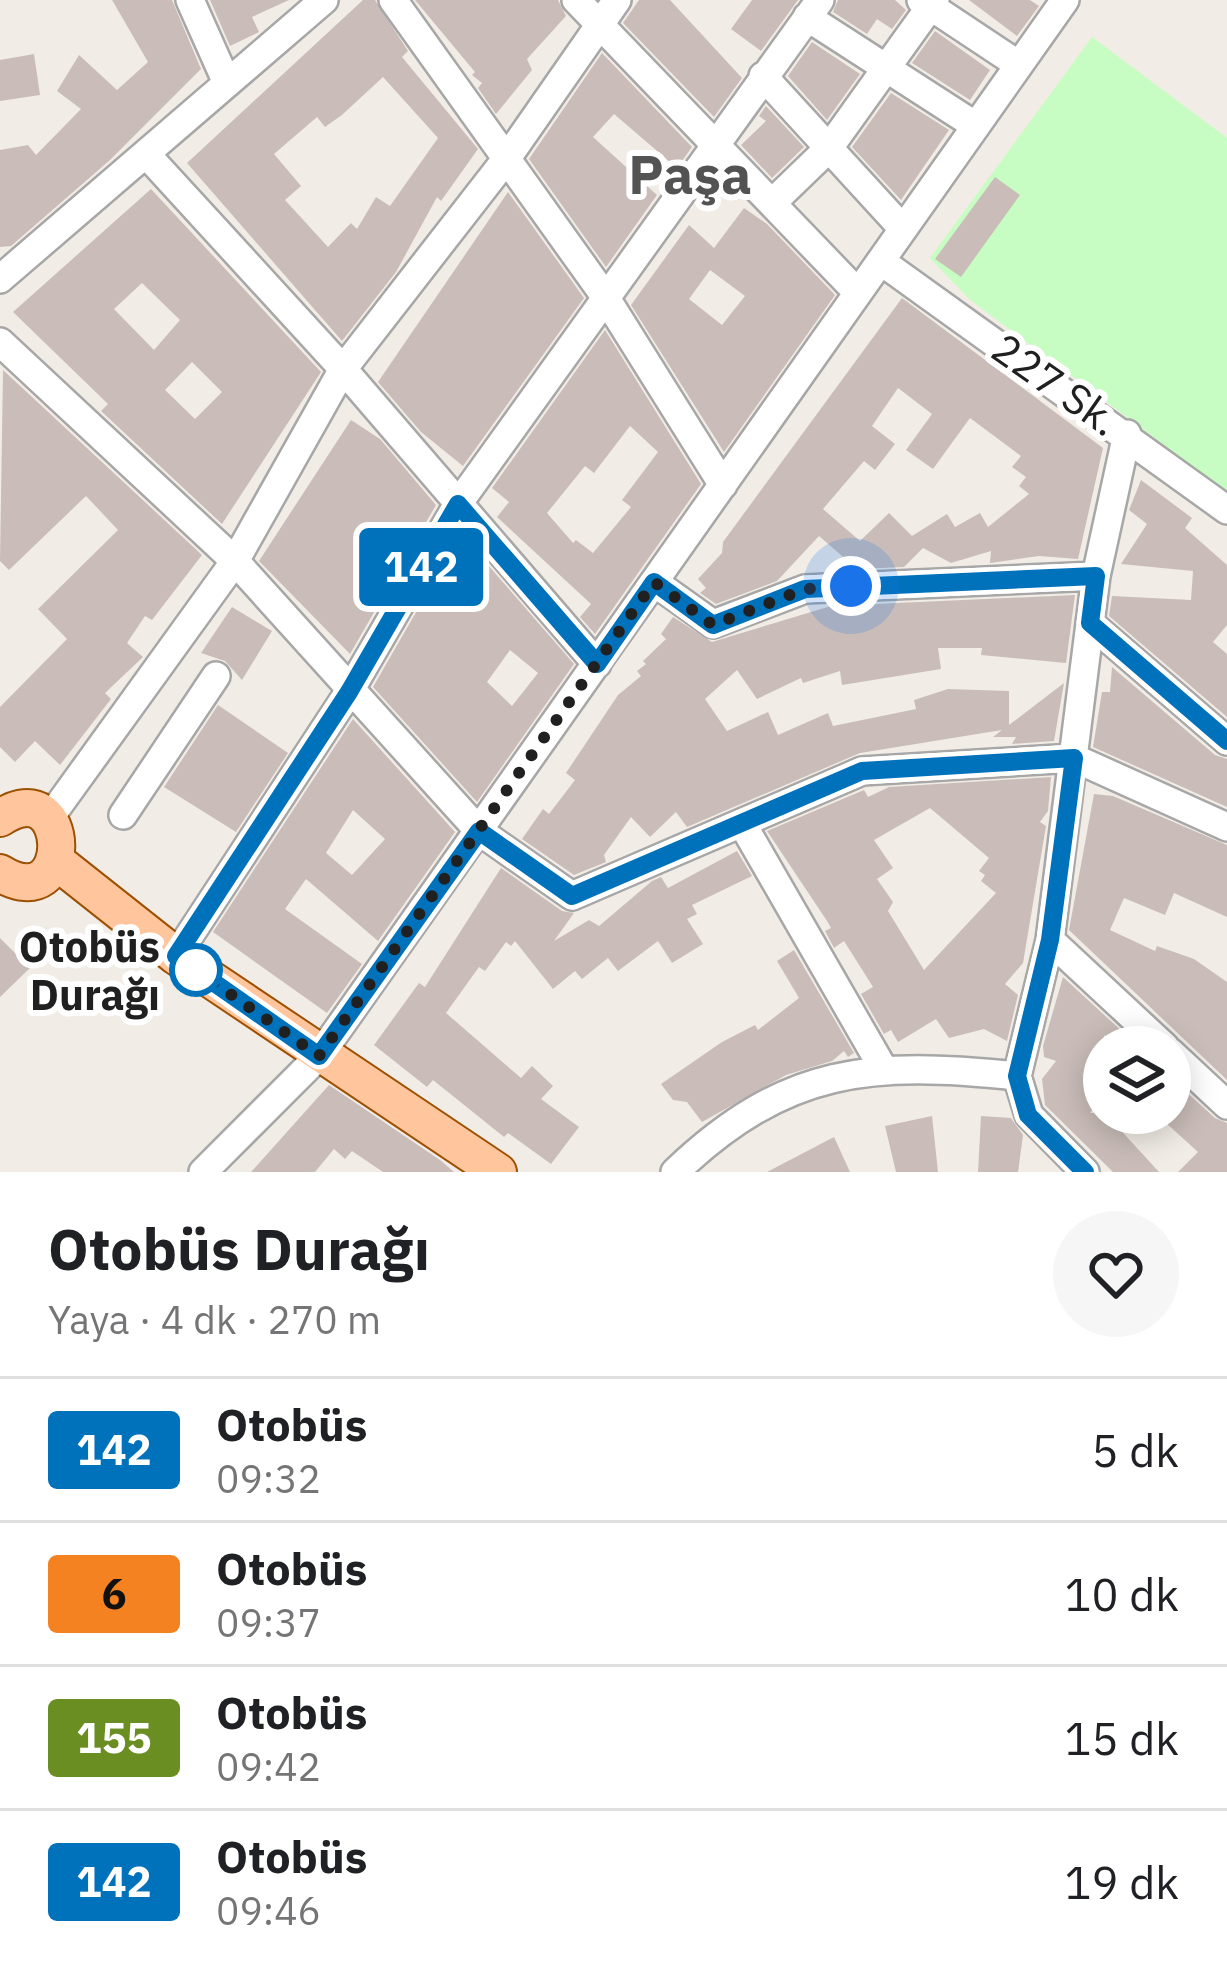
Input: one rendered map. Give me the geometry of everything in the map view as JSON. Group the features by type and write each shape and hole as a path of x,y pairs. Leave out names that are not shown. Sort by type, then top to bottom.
{"main road":[{"path":"0,818 29,810 48,820 58,839 56,861 34,880 12,880 0,873"},
{"path":"56,861 176,956 498,1172"}],"street":[{"path":"190,0 227,83"},
{"path":"0,279 324,0"},
{"path":"393,0 604,295 723,485"},
{"path":"576,0 858,292"},
{"path":"48,820 236,561 343,369 507,158 617,0"},
{"path":"203,1172 319,1056 1065,0"},
{"path":"772,203 830,148 889,70 929,2 1019,65"},
{"path":"176,956 349,692 458,504 713,142 814,9 889,70 976,126"},
{"path":"763,76 903,229"},
{"path":"146,154 343,369 597,664"},
{"name":"227 Sk.","path":"881,262 1227,510"},
{"path":"0,342 236,561 349,692 479,831 572,896 862,771 1074,758 1227,826"},
{"path":"1085,1172 1028,1115 1017,1076 1050,940 1096,576 1127,434"},
{"path":"654,582 713,625 805,589 1096,576"},
{"path":"1090,623 1227,741"},
{"path":"123,815 161,734 216,676"},
{"path":"743,825 884,1070"},
{"path":"1050,940 1142,1026"},
{"path":"675,1172 735,1119 815,1082 910,1065 1017,1076"},
{"path":"1191,1071 1227,1105"}],"green space":[{"path":"1092,37 1227,138 1227,492 969,299 930,258"}],"building":[{"path":"112,0 172,0 201,69 110,160 11,246 0,247 0,150 28,145 36,155 81,109 57,91 79,55 117,90 148,62"},
{"path":"210,0 289,0 252,17 259,32 230,46"},
{"path":"363,0 375,0 408,51 402,57 478,149 441,201 437,197 396,272 342,341 187,163","holes":["383,77 438,138 390,206 376,197 357,229 351,223 328,247 285,200 301,186 274,154 317,117 325,127 342,115"]},
{"path":"415,0 558,0 566,16 527,59 532,70 496,114 478,88 482,83 472,75 475,72"},
{"path":"639,0 670,0 742,78 714,117 623,23"},
{"path":"752,0 798,0 761,51 731,29"},
{"path":"838,0 895,0 906,10 892,29 877,19 867,34 833,12"},
{"path":"969,0 1030,0 1039,6 1017,36"},
{"path":"935,31 990,70 970,100 912,63"},
{"path":"812,42 860,74 827,120 788,76"},
{"path":"602,53 692,147 677,168 614,114 593,137 657,195 606,267 529,159"},
{"path":"34,54 40,95 0,101 0,60"},
{"path":"891,93 949,130 901,200 852,147"},
{"path":"766,106 804,147 772,178 741,145 766,121 759,116"},
{"path":"995,177 1020,195 961,277 935,259"},
{"path":"151,189 321,372 222,524 101,411 108,404 13,312","holes":["142,283 180,320 154,350 114,309","192,362 222,392 195,419 165,390"]},
{"path":"508,192 584,298 463,466 421,432 378,382"},
{"path":"744,208 767,224 835,295 724,452 631,305 689,225 714,248","holes":["710,270 745,296 722,325 689,299"]},
{"path":"902,298 1103,448 1078,559 1039,556 990,563 991,551 951,563 923,548 904,567 857,569 819,536 777,581 716,604 700,593 706,588 698,579 722,553 723,542","holes":["898,388 932,414 906,450 933,469 970,418 1021,456 1012,467 1026,477 1019,486 1029,494 988,527 980,513 955,527 947,514 912,536 889,513 860,541 823,509 864,461 875,470 895,444 872,426"]},
{"path":"605,330 701,484 595,634 580,617 591,604 497,517 509,502 492,488","holes":["630,426 658,452 622,500 631,507 593,553 576,540 573,543 547,513 585,466 594,473"]},
{"path":"3,370 202,555 152,620 145,616 127,643 143,657 105,693 111,699 60,765 35,741 15,762 0,747 0,707 67,639 38,609 118,530 86,496 9,570 0,561"},
{"path":"351,420 380,439 436,505 350,654 259,561"},
{"path":"1141,480 1192,518 1185,528 1227,565 1227,625 1213,642 1227,654 1227,717 1109,616 1112,596 1191,600 1193,571 1121,564 1147,524 1129,510"},
{"path":"461,534 574,664 477,802 373,687","holes":["510,650 538,673 512,706 487,682"]},
{"path":"1075,595 1066,663 981,655 982,648 938,648 941,669 842,685 840,671 803,683 801,678 757,699 737,670 705,699 727,731 768,712 778,735 828,713 833,726 916,709 914,700 948,689 1009,691 1009,725 1064,683 1054,741 1012,744 1016,737 993,737 1002,730 860,753 687,827 676,812 650,837 631,817 604,855 606,862 574,875 522,839 543,809 549,814 575,780 566,773 618,695 641,676 637,671 666,639 661,634 673,617 712,642 831,606"},
{"path":"232,607 272,631 242,680 225,661 201,653"},
{"path":"1112,667 1215,755 1227,759 1227,807 1093,747 1102,692 1110,692"},
{"path":"218,705 288,753 236,832 164,787"},
{"path":"353,719 455,832 378,941 306,879 285,909 362,964 327,1013 213,932","holes":["353,810 385,839 352,875 326,853"]},
{"path":"1051,777 1048,811 1040,822 1046,826 1023,963 1005,984 1018,995 1007,1041 984,1029 949,1038 936,1019 898,1042 891,1030 884,1034 861,994 873,987 844,941 834,948 825,931 831,928 827,921 767,831 864,790 868,797 889,787","holes":["930,808 989,858 979,871 985,875 981,881 996,893 924,970 888,911 893,902 877,879 893,868 874,840"]},
{"path":"1094,794 1113,796 1227,845 1227,917 1174,893 1165,915 1124,898 1110,930 1155,951 1157,946 1194,959 1227,982 1227,1080 1191,1046 1191,1026 1170,1026 1069,930"},
{"path":"737,851 752,876 692,905 697,914 687,919 703,944 672,963 658,941 618,971 608,958 582,979 575,971 553,989 515,941 511,946 506,942 485,971 479,967 446,1013 521,1078 532,1066 553,1086 541,1099 579,1127 551,1164 508,1133 504,1137 433,1080 427,1087 374,1045 419,983 425,987 501,868 562,911 574,913 554,941 589,920 599,926 652,881 661,877 668,888"},
{"path":"0,938 30,968 0,997"},
{"path":"794,950 854,1053 848,1057 844,1051 832,1061 786,1075 702,1122 687,1102 673,1100 661,1084 722,1042 755,1025 758,1030 799,998 777,961"},
{"path":"1063,977 1116,1026 1083,1026 1083,1134 1124,1134 1159,1172 1113,1172 1045,1105 1042,1079 1056,1061 1044,1057"},
{"path":"329,1085 454,1172 383,1172 352,1151 345,1159 334,1149 315,1172 251,1172"},
{"path":"1191,1096 1227,1123 1227,1172 1178,1172 1198,1152 1178,1134 1191,1134"},
{"path":"932,1116 938,1172 896,1172 885,1126"},
{"path":"981,1116 1011,1118 1023,1135 1018,1172 978,1172"},
{"path":"834,1137 850,1172 767,1172"}],"bus line":[{"name":"142","path":"1085,1172 1028,1115 1017,1076 1050,940 1074,758 862,771 572,896 479,831 319,1056 176,956 349,692 458,504 597,664 654,582 713,625 805,589 943,579 1096,576 1090,623 1227,741"}],"place":[{"name":"Otobüs Durağı","path":"196,970"}],"district":[{"name":"Paşa","path":"690,174"}],"route":[{"path":"196,970 319,1056 654,582 713,625 805,589 851,586"}]}
